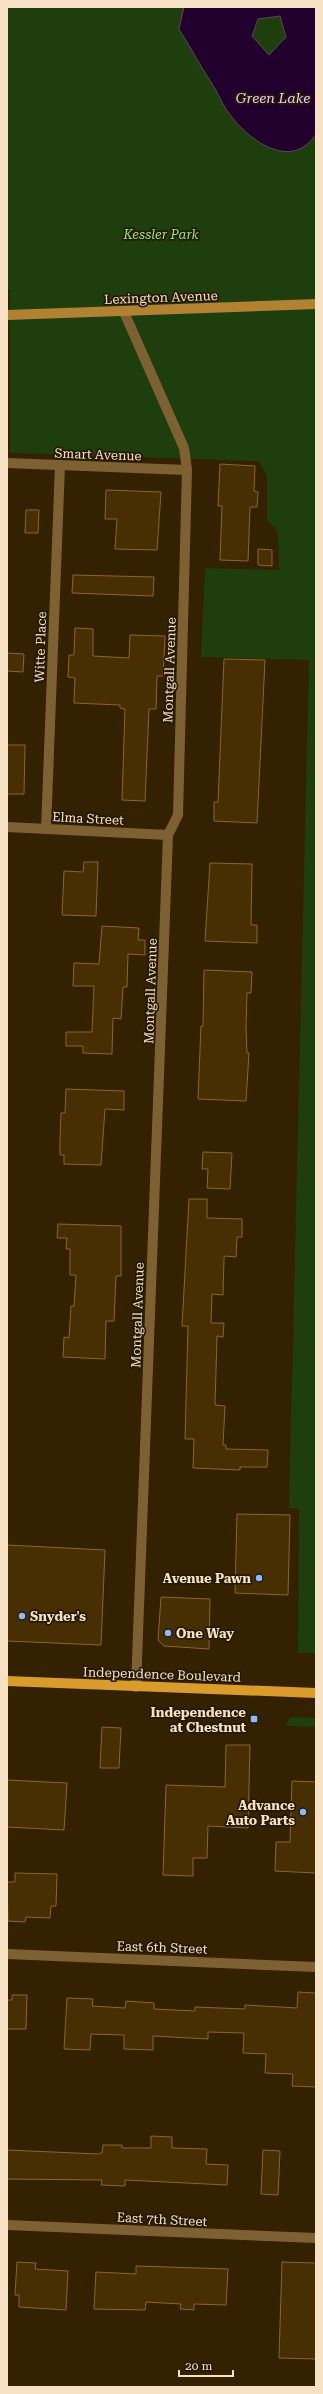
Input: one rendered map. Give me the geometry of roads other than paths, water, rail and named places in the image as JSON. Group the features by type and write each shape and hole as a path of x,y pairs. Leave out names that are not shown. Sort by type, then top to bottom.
{"main road":[{"name":"Independence Boulevard","path":"7,1681 136,1687 316,1692"}],"street":[{"name":"Lexington Avenue","path":"7,315 316,304"},
{"name":"Montgall Avenue","path":"124,312 184,448 187,470 178,815 168,835 136,1687"},
{"name":"Smart Avenue","path":"7,463 187,470"},
{"name":"Witte Place","path":"46,829 60,465"},
{"name":"Elma Street","path":"7,827 168,835"},
{"name":"East 6th Street","path":"7,1954 316,1967"},
{"name":"East 7th Street","path":"7,2225 316,2238"}],"water":[{"name":"Green Lake","path":"184,7 316,7 316,134 306,145 295,150 284,151 272,149 249,135 239,126 226,110 179,29","holes":["280,16 286,37 269,55 252,36 258,19"]}],"place":[{"name":"Avenue Pawn","path":"259,1578"},
{"name":"Snyder's","path":"22,1616"},
{"name":"One Way","path":"168,1633"},
{"name":"Independence at Chestnut","path":"254,1719"},
{"name":"Advance Auto Parts","path":"303,1812"}],"park label":[{"name":"Kessler Park","path":"161,234"}]}
